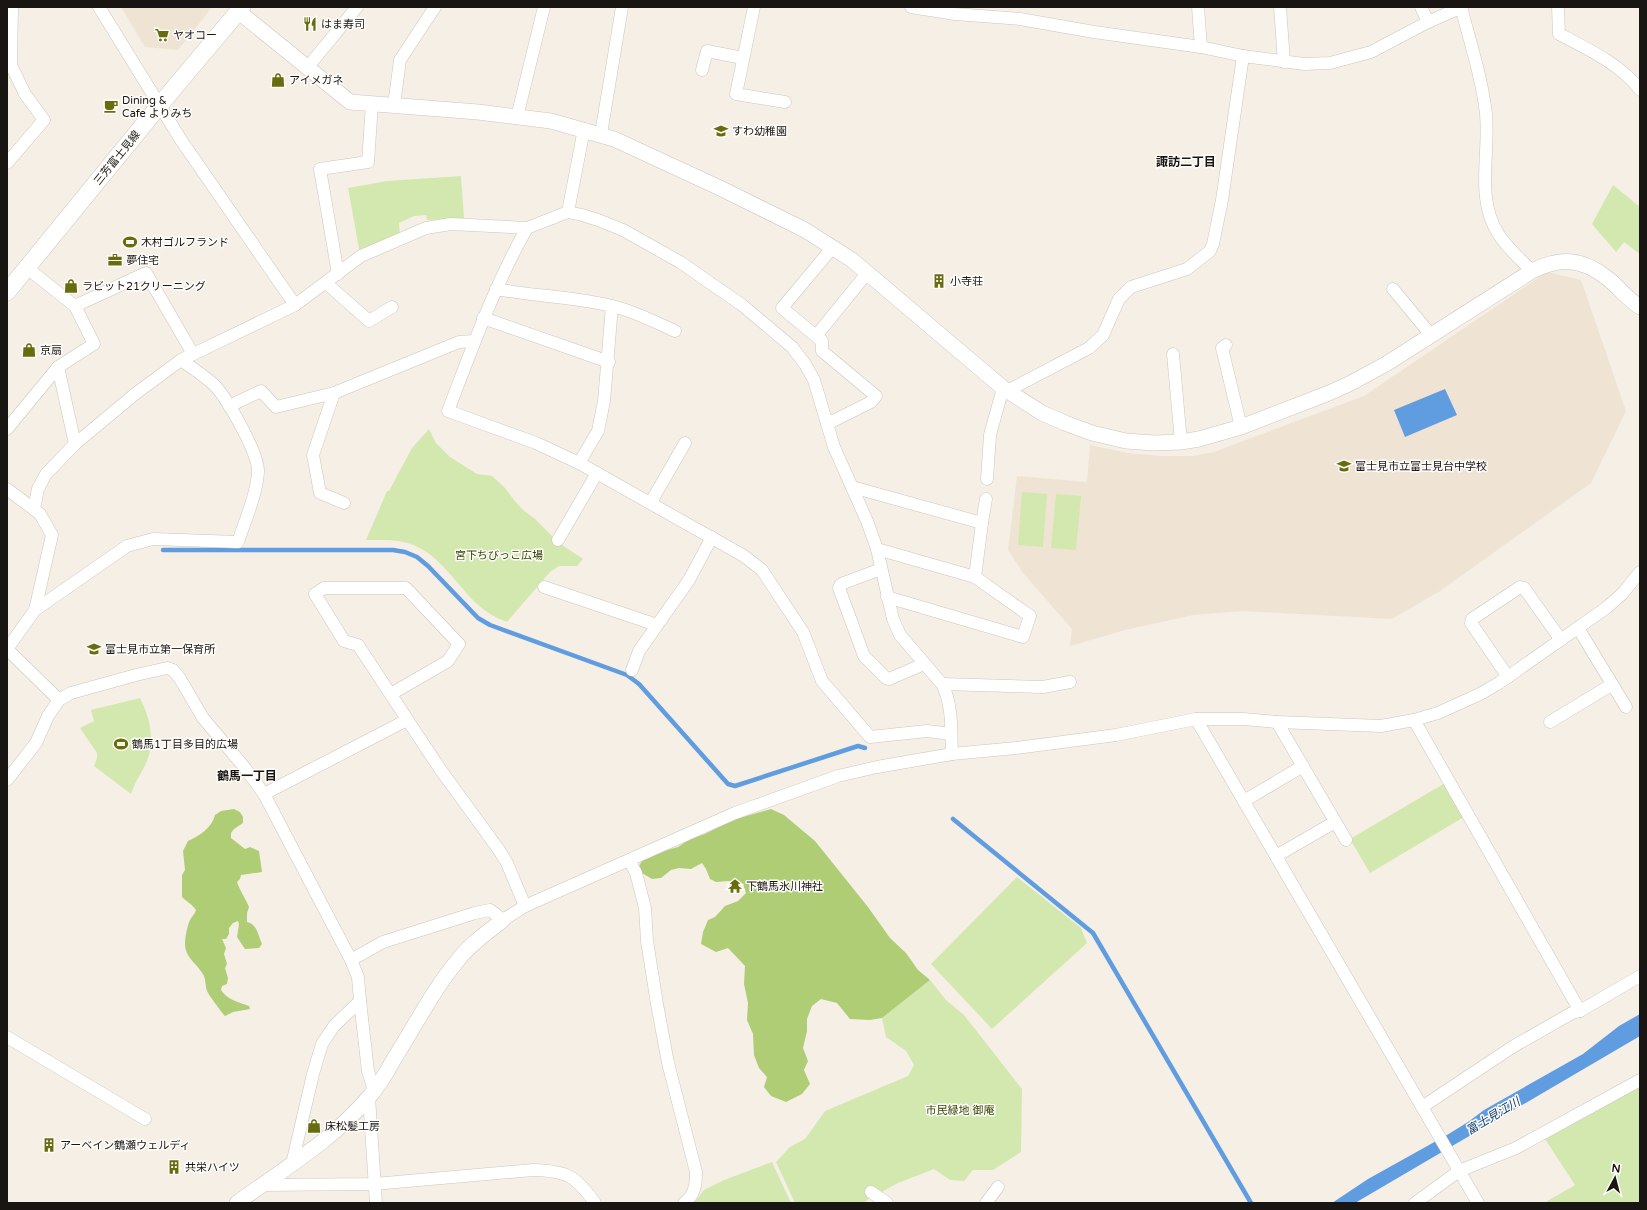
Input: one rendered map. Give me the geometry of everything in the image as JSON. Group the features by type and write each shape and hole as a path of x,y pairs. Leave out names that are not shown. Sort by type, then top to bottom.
{"main road":[{"name":"三芳富士見線","path":"7,292 159,106 241,9"}],"street":[{"path":"7,163 44,120 26,94 9,65 12,7"},
{"path":"98,7 159,106 295,305"},
{"path":"308,68 357,7"},
{"path":"394,105 400,60 435,7"},
{"path":"517,117 544,7"},
{"path":"601,134 622,7"},
{"path":"754,7 736,94 785,102"},
{"path":"911,7 955,14 1020,18 1094,32 1201,48 1243,56 1304,64 1322,64 1370,52 1428,22 1462,7 1484,96 1486,133 1485,187 1489,211 1499,235 1507,246 1532,271"},
{"path":"1198,7 1201,48"},
{"path":"1280,7 1284,62"},
{"path":"1421,7 1428,22"},
{"path":"1558,7 1560,34 1603,57 1636,84 1640,90"},
{"path":"241,9 308,68 350,102 478,112 551,121 601,134 630,145 713,185 805,230 833,247 868,272 1005,389 1042,413 1092,433 1126,441 1154,443 1181,442 1206,438 1241,427 1349,384 1386,364 1532,271 1545,265 1561,261 1576,262 1592,267 1608,278 1622,293 1640,307"},
{"path":"702,70 707,51 743,58"},
{"path":"987,479 990,435 1005,389 1089,348 1103,335 1120,298 1131,287 1187,269 1210,251 1213,244 1222,200 1243,56"},
{"path":"338,274 320,169 368,162 372,104"},
{"path":"568,212 584,129"},
{"path":"34,509 38,488 46,474 75,444 135,394 181,360 295,305 361,256 426,228 451,224 527,228 568,212 598,220 635,236 680,262 742,305 792,347 805,364 814,380 834,447 867,521 877,549 893,620 900,635 942,684 946,692 951,724 952,754"},
{"path":"527,228 510,259 483,318 448,411 536,443 579,463 651,502 744,556 762,570 803,632 822,681 870,737 927,731 951,734"},
{"path":"827,424 871,402 876,396 822,351 822,341 782,308 833,247"},
{"path":"7,429 58,367 94,344 75,306 27,268"},
{"path":"816,336 868,272"},
{"path":"75,306 146,273 193,354"},
{"path":"326,283 369,321 392,307"},
{"path":"496,289 524,294 554,296 612,306 675,331"},
{"path":"1393,289 1431,335"},
{"path":"579,463 598,431 604,401 609,362 612,306"},
{"path":"483,318 609,362"},
{"path":"229,406 261,391 276,407 334,393 459,342 474,341"},
{"path":"1226,345 1222,348 1241,427"},
{"path":"1173,354 1181,442"},
{"path":"59,700 7,649 35,610 127,546 153,539 238,542 251,502 258,471 256,455 229,406 213,384 181,360"},
{"path":"58,367 75,444"},
{"path":"334,393 313,455 320,492 344,503"},
{"path":"651,502 685,443"},
{"path":"558,540 597,472"},
{"path":"852,487 982,523"},
{"path":"7,489 40,514 52,535 35,610"},
{"path":"975,577 986,499"},
{"path":"632,670 639,651 688,580 712,537"},
{"path":"877,549 975,577 1030,616 1023,637 887,597"},
{"path":"881,569 841,584 839,588 864,656 886,678 889,679 924,664"},
{"path":"238,1203 320,1143 351,1117 372,1094 458,958 503,920 525,906 735,813 838,776 877,767 952,754 1016,748 1116,735 1196,719 1243,719 1277,722 1381,726 1414,720 1438,713 1480,694 1561,640 1622,594 1639,576"},
{"path":"544,587 657,625"},
{"path":"1508,676 1471,623 1472,619 1520,587 1524,588 1561,640"},
{"path":"391,694 448,661 459,644 406,588 324,588 315,594 344,641 358,644 440,769 499,850 507,863 525,906"},
{"path":"1578,628 1626,708"},
{"path":"7,780 36,743 48,716 59,700 71,693 136,675 167,668 173,670 179,677 203,718 245,768 264,794 351,960 358,977 368,1071 372,1094 374,1184 376,1203"},
{"path":"942,684 1043,687 1070,682"},
{"path":"1550,722 1611,685"},
{"path":"1196,719 1478,1203"},
{"path":"264,794 407,720"},
{"path":"1414,720 1580,1011"},
{"path":"1277,722 1346,840"},
{"path":"1244,801 1303,766"},
{"path":"1276,856 1335,822"},
{"path":"629,860 636,873 645,908 647,940 668,1063 696,1172 696,1186 689,1199 684,1203"},
{"path":"351,960 384,942 476,913 490,910 503,920"},
{"path":"1422,1107 1514,1046 1572,1013 1580,1011 1640,976"},
{"path":"292,1164 313,1074 322,1044 334,1026 360,1002"},
{"path":"7,1037 145,1119"},
{"path":"1415,1203 1458,1169 1516,1148 1640,1080"},
{"path":"261,1186 374,1184 533,1170 552,1170 569,1175 578,1181 595,1203"},
{"path":"986,1203 998,1187"},
{"path":"871,1192 887,1203"}],"shaded area":[{"name":"ヤオコー","path":"121,7 212,7 178,50 145,47"},
{"name":"富士見市立富士見台中学校","path":"1547,272 1581,280 1626,411 1591,483 1440,591 1392,619 1242,611 1193,615 1125,630 1070,646 1072,629 1023,573 1008,550 1017,476 1087,482 1090,445 1127,453 1162,456 1193,456 1214,452 1364,396"}],"green space":[{"path":"461,176 464,218 427,220 426,215 414,216 399,223 400,235 360,254 348,188 387,181"},
{"path":"1613,185 1640,207 1640,254 1624,242 1616,252 1592,224"},
{"name":"宮下ちびっこ広場","path":"429,429 436,443 450,457 477,474 492,476 505,488 522,509 535,519 559,543 583,559 577,566 559,566 550,572 507,622 491,615 483,609 441,564 422,549 400,541 366,540 387,491 389,491 412,448"},
{"path":"1022,492 1047,494 1043,547 1018,545"},
{"path":"1056,494 1081,496 1076,550 1051,548"},
{"name":"鶴馬1丁目多目的広場","path":"140,698 150,727 151,743 148,758 131,794 94,766 97,753 80,728 94,721 91,710"},
{"path":"1445,783 1464,817 1370,873 1350,839"},
{"path":"234,809 240,812 243,817 243,823 234,829 231,833 231,838 245,849 250,847 259,851 262,872 241,875 237,882 249,907 247,922 255,927 262,944 259,948 245,949 237,937 238,921 233,923 229,928 229,934 226,939 222,939 226,948 224,954 227,964 225,968 228,978 227,984 222,986 221,990 237,1002 249,1006 250,1009 233,1012 225,1016 208,993 204,976 190,958 186,950 185,942 187,929 196,910 182,897 182,875 185,870 183,851 188,841 201,834 208,828 215,815 221,811"},
{"path":"771,809 784,815 815,841 868,907 890,938 906,953 918,970 930,980 882,1018 870,1020 850,1019 837,1003 821,999 812,1006 807,1019 807,1031 803,1048 808,1061 804,1070 810,1084 802,1094 786,1102 771,1096 764,1087 767,1077 759,1068 754,1055 753,1034 747,1020 748,1003 744,984 745,966 728,948 716,952 701,944 703,932 708,920 715,917 725,906 738,901 746,893 743,884 728,881 716,882 710,879 702,863 691,869 679,868 671,870 661,878 652,879 642,873 639,866 643,859 678,847 690,839 705,834 732,820"},
{"path":"1017,877 1081,928 1087,943 992,1029 931,964"},
{"name":"市民緑地 御庵","path":"930,980 946,1000 964,1015 1022,1089 1021,1152 993,1170 973,1170 964,1181 950,1180 934,1169 898,1183 867,1200 865,1203 795,1203 776,1162 790,1147 805,1139 825,1111 908,1076 914,1065 906,1051 886,1037 882,1018"},
{"path":"1640,1086 1640,1203 1544,1203 1575,1185 1545,1139"},
{"path":"772,1162 791,1203 694,1203 704,1190 724,1180"}],"water":[{"path":"1445,389 1457,415 1405,437 1394,410"},
{"name":"富士見江川","path":"1640,1014 1640,1036 1355,1203 1332,1203 1368,1179 1447,1135 1484,1110 1583,1054 1619,1026"}],"waterway":[{"path":"163,550 393,550 405,552 417,557 428,566 478,618 490,625 627,675 639,684 728,784 735,786 858,746 865,748"},
{"path":"953,819 1093,933 1251,1203"}],"place":[{"name":"はま寿司","path":"310,24"},
{"name":"ヤオコー","path":"162,35"},
{"name":"アイメガネ","path":"278,80"},
{"name":"Dining & Cafe よりみち","path":"111,106"},
{"name":"すわ幼稚園","path":"721,131"},
{"name":"木村ゴルフランド","path":"130,242"},
{"name":"夢住宅","path":"115,260"},
{"name":"小寺荘","path":"939,281"},
{"name":"ラビット21クリーニング","path":"71,286"},
{"name":"京扇","path":"29,350"},
{"name":"富士見市立富士見台中学校","path":"1344,466"},
{"name":"富士見市立第一保育所","path":"94,649"},
{"name":"鶴馬1丁目多目的広場","path":"121,744"},
{"name":"下鶴馬氷川神社","path":"735,886"},
{"name":"床松髪工房","path":"314,1126"},
{"name":"アーベイン鶴瀬ウェルディ","path":"49,1145"},
{"name":"共栄ハイツ","path":"174,1167"}],"district":[{"name":"諏訪二丁目","path":"1186,162"},
{"name":"鶴馬一丁目","path":"247,776"}]}
